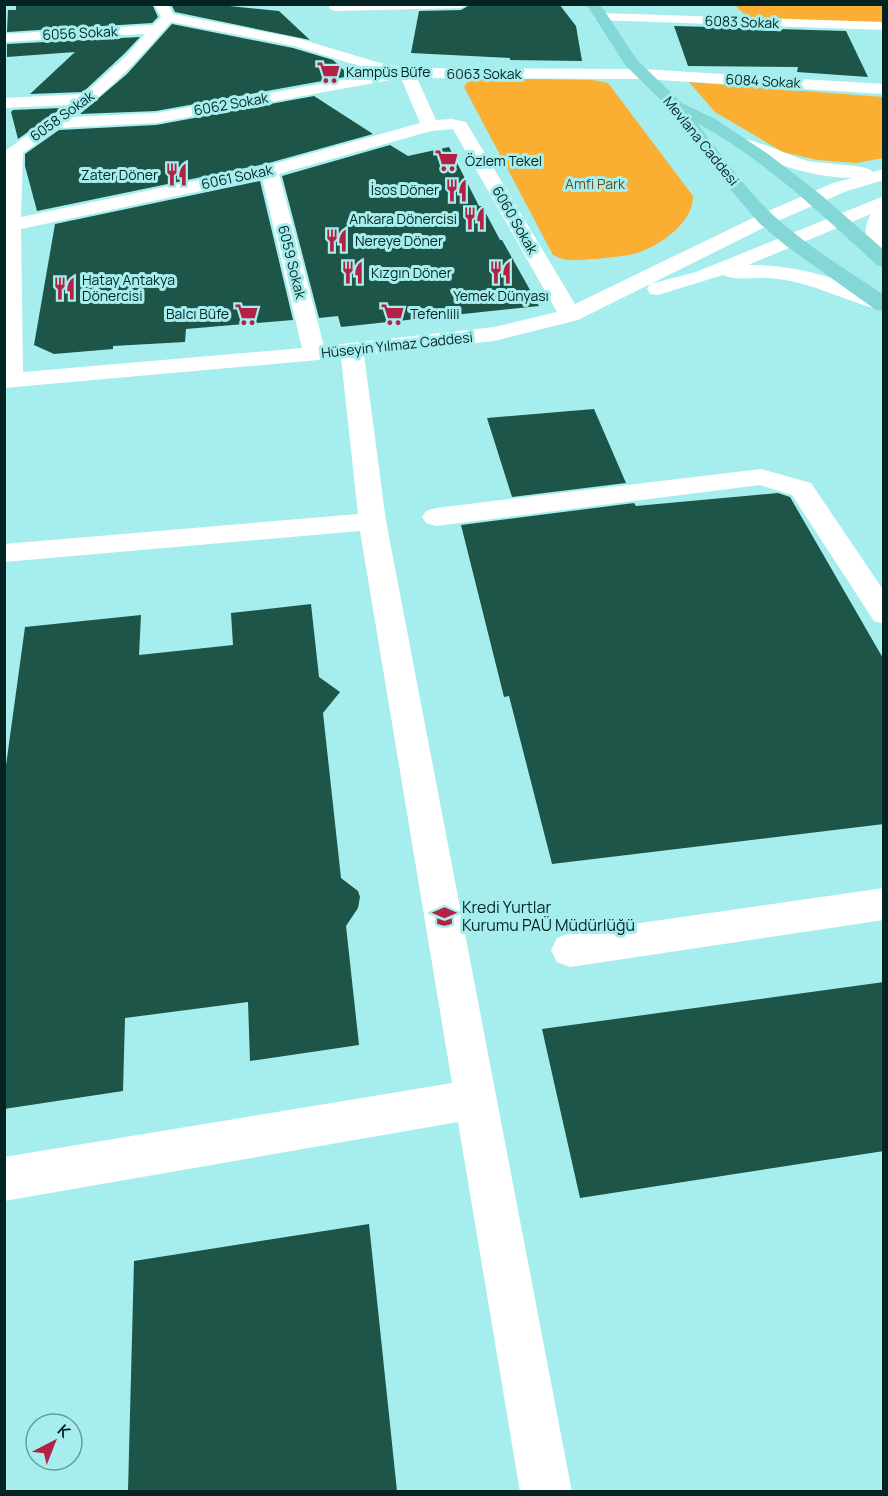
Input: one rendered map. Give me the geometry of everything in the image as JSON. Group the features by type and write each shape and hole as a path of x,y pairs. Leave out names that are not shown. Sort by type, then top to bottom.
{"main road":[{"name":"Mevlana Caddesi","path":"597,11 631,63 673,103 729,177 766,219 792,241 884,305"},
{"path":"673,103 743,143 884,260"}],"street":[{"path":"334,9 461,4"},
{"path":"726,4 740,21"},
{"name":"6063 Sokak","path":"164,11 297,42 377,67 407,73 642,74"},
{"name":"6058 Sokak","path":"8,381 14,151 88,99 131,59 156,28 164,11"},
{"name":"6083 Sokak","path":"597,11 881,29"},
{"name":"6056 Sokak","path":"4,38 156,28"},
{"path":"297,42 312,28"},
{"path":"407,73 430,126"},
{"name":"6062 Sokak","path":"53,123 156,118 407,73"},
{"name":"6084 Sokak","path":"642,74 884,89"},
{"path":"4,103 88,99"},
{"name":"6061 Sokak","path":"11,225 269,171 430,126 452,124 460,126"},
{"name":"6060 Sokak","path":"460,126 570,315"},
{"path":"743,143 777,158 819,170 884,173"},
{"name":"6059 Sokak","path":"269,171 315,354"},
{"path":"812,199 884,173"},
{"name":"Hüseyin Yılmaz Caddesi","path":"8,381 315,354 494,334 570,315 766,219 812,199"},
{"path":"570,315 703,276 884,202"},
{"path":"884,211 876,218 874,226 884,260"},
{"path":"703,276 743,270 784,272 851,291 884,305"},
{"path":"352,350 372,521 546,1491"},
{"path":"436,517 761,477 802,489 884,614"},
{"path":"4,553 372,521"},
{"path":"570,950 884,904"},
{"path":"4,1179 476,1099"}],"green space":[{"path":"735,5 883,5 883,23 749,19"},
{"name":"Amfi Park","path":"470,79 593,80 608,83 693,196 692,206 682,224 656,245 637,253 572,260 553,255 464,87"},
{"path":"689,82 883,97 883,158 856,163 817,160 783,152 715,112"}],"building":[{"path":"16,4 152,4 158,17 152,23 7,32 8,10 16,10"},
{"path":"171,4 210,4 279,11 310,40 175,12"},
{"path":"559,4 576,26 582,61 510,60 510,58 411,53 419,11 461,10 468,6"},
{"path":"172,24 293,48 333,60 350,76 156,111 80,114 127,74"},
{"path":"674,26 846,31 868,77 797,72 798,67 688,66"},
{"path":"140,37 83,92 30,94 75,52 7,57 7,44"},
{"path":"314,96 373,134 265,164 37,211 25,166 25,154 59,130 156,125"},
{"path":"62,108 18,139 11,112 13,110"},
{"path":"390,145 408,156 449,147 479,206 482,206 539,306 341,327 338,316 319,318 282,176"},
{"path":"260,181 293,320 186,329 185,342 113,346 113,349 54,354 34,345 55,224"},
{"path":"594,409 626,483 512,497 487,418"},
{"path":"778,493 790,497 884,660 884,824 552,864 509,696 504,697 461,525 634,503 636,506"},
{"path":"311,604 319,677 340,692 323,713 341,878 358,891 360,897 358,908 346,926 359,1045 250,1061 248,1002 125,1018 123,1091 4,1109 4,780 25,627 141,615 139,655 233,645 231,613"},
{"path":"884,982 884,1151 580,1198 542,1029"},
{"path":"369,1224 397,1491 128,1491 134,1261"}],"place":[{"name":"Kampüs Büfe","path":"328,72"},
{"name":"Özlem Tekel","path":"447,161"},
{"name":"Zater Döner","path":"176,175"},
{"name":"İsos Döner","path":"457,190"},
{"name":"Ankara Dönercisi","path":"475,219"},
{"name":"Nereye Döner","path":"337,241"},
{"name":"Yemek Dünyası","path":"501,272"},
{"name":"Kızgın Döner","path":"353,273"},
{"name":"Hatay Antakya Dönercisi","path":"64,288"},
{"name":"Balcı Büfe","path":"247,314"},
{"name":"Tefenlili","path":"392,314"},
{"name":"Kredi Yurtlar Kurumu PAÜ Müdürlüğü","path":"444,916"}]}
